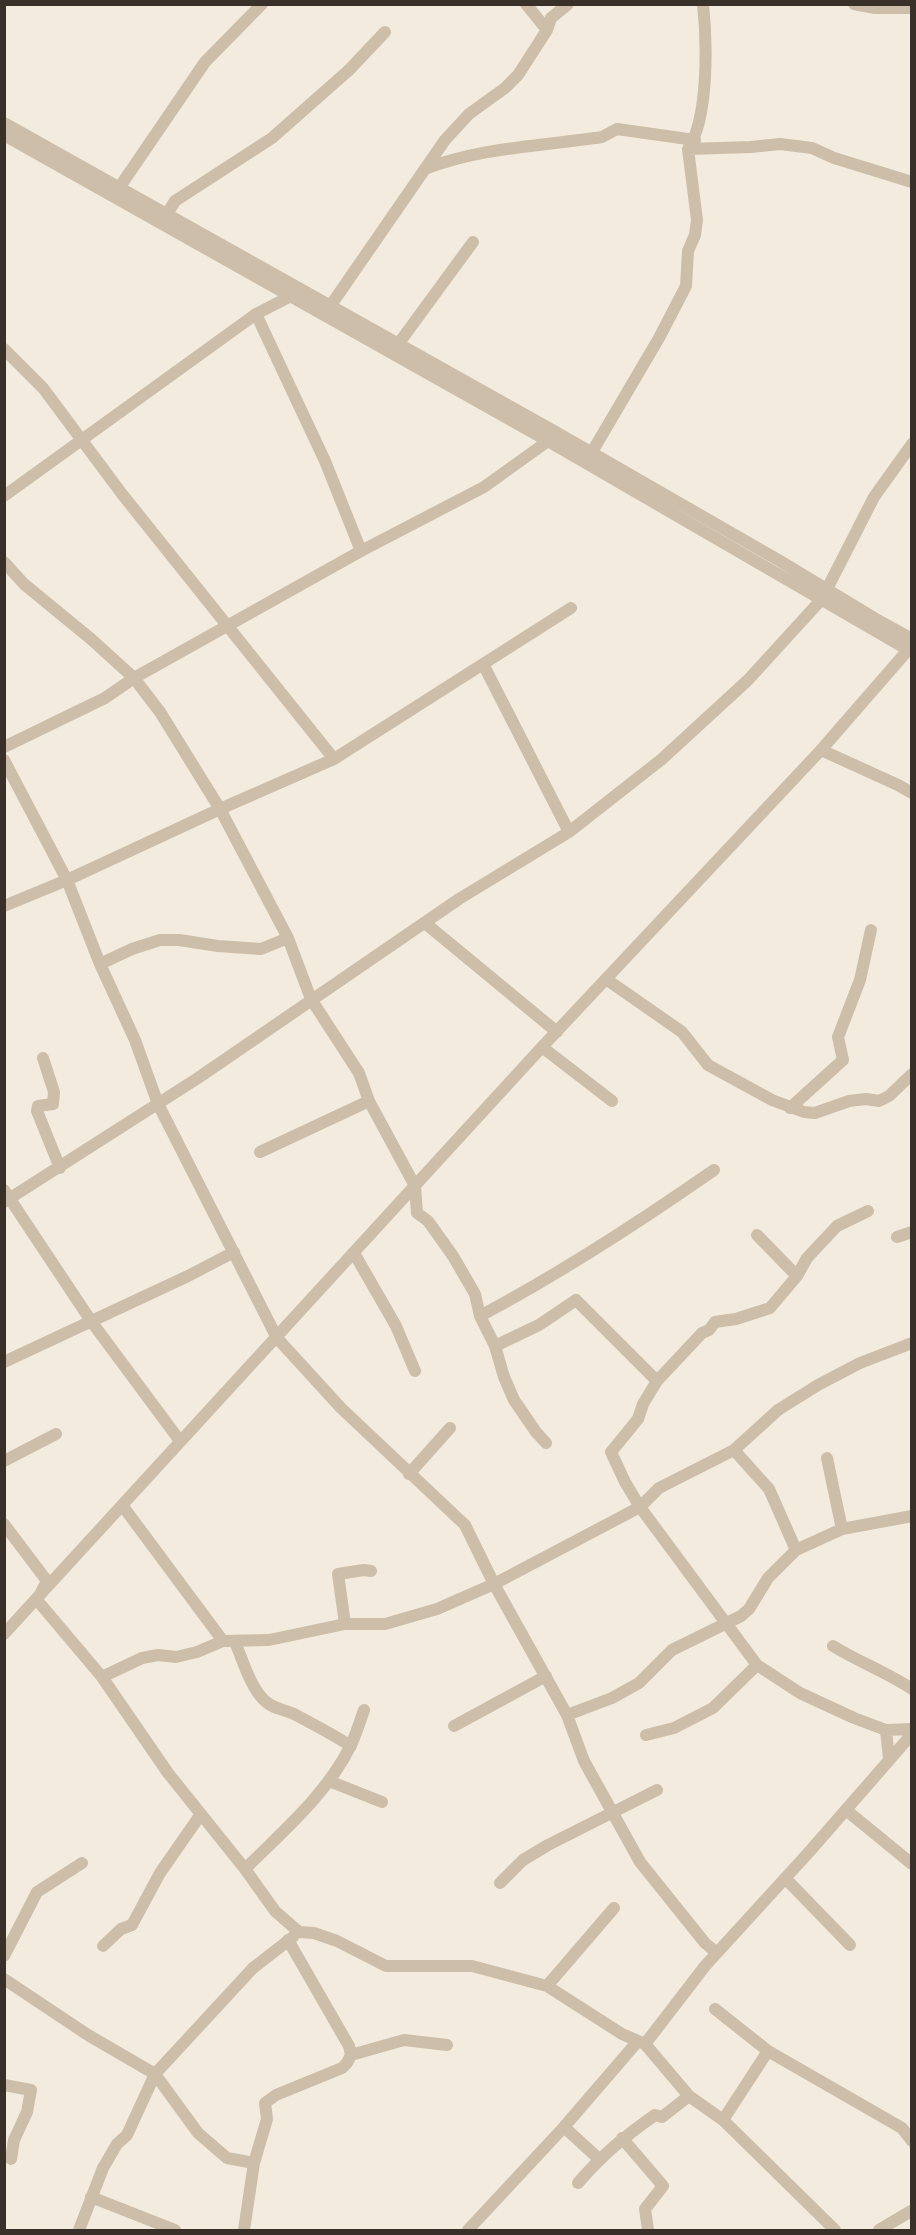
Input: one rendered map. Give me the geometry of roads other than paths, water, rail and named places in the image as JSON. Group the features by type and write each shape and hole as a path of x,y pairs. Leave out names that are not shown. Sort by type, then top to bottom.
{"street":[{"path":"119,188 205,62 262,4"},
{"path":"526,4 547,30"},
{"path":"331,304 445,140 469,114 505,88 518,75 547,30 551,18 568,4"},
{"path":"592,452 659,338 686,286 688,251 695,235 697,220 692,144 705,83 703,4"},
{"path":"854,4 875,8 912,8"},
{"path":"167,214 175,201 272,138 349,70 385,32"},
{"path":"4,123 592,452 910,647 820,750 542,1047 4,1634"},
{"path":"425,169 451,159 480,152 602,137 617,129 692,144 751,147 780,144 812,148 834,158 912,182"},
{"path":"4,135 548,441 777,566"},
{"path":"399,343 473,242"},
{"path":"268,306 269,284"},
{"path":"4,496 256,314 291,296"},
{"path":"256,314 325,461 361,551"},
{"path":"4,349 44,388 122,494 334,759"},
{"path":"4,747 105,698 134,678 361,551 484,486 548,441"},
{"path":"180,1441 91,1321 6,1197 60,1168 501,872 569,832 662,759 748,680 824,595 874,497 912,444"},
{"path":"4,562 24,584 134,678 160,712 219,809 288,938 311,999 359,1073 369,1101 415,1186 417,1213 428,1221 453,1256 475,1294 480,1316 495,1346 514,1400 546,1443"},
{"path":"4,906 67,880 219,809 334,759 571,608"},
{"path":"483,664 569,832"},
{"path":"820,750 912,793"},
{"path":"4,760 67,880 100,964 135,1040 158,1104 277,1338 341,1408 465,1525 494,1584 567,1715 584,1761 640,1862 705,1943 717,1953"},
{"path":"425,923 557,1032"},
{"path":"790,1108 843,1060 838,1038 860,980 871,930"},
{"path":"100,964 132,949 160,940 261,949 288,938"},
{"path":"606,979 682,1032 708,1065 790,1108 815,1113 849,1101 866,1099 879,1101 889,1096 912,1074"},
{"path":"542,1047 612,1101"},
{"path":"43,1058 54,1092 53,1104 38,1106 37,1111 60,1168"},
{"path":"260,1152 369,1101"},
{"path":"480,1316 537,1286 612,1239 714,1170"},
{"path":"868,1211 837,1226 807,1258 797,1276 770,1308 736,1319 715,1322 657,1381 643,1404 638,1419 611,1452 640,1507 725,1623 744,1644 757,1665 800,1694 886,1730 912,1729"},
{"path":"897,1237 912,1232"},
{"path":"756,1235 797,1276"},
{"path":"4,1362 189,1276 234,1252"},
{"path":"354,1253 396,1326 416,1371"},
{"path":"495,1346 539,1325 576,1300 657,1381"},
{"path":"102,1677 142,1658 158,1655 176,1657 229,1642 269,1640 345,1624 385,1624 437,1609 494,1584 640,1507 660,1488 734,1450 778,1410 818,1385 860,1363 912,1343"},
{"path":"409,1474 450,1428"},
{"path":"4,1461 56,1434"},
{"path":"734,1450 769,1489 796,1550"},
{"path":"827,1458 842,1529"},
{"path":"122,1505 229,1642 263,1699 273,1707 292,1713 351,1746"},
{"path":"567,1715 612,1698 639,1683 672,1650 741,1616 749,1609 768,1578 796,1550 842,1529 912,1516"},
{"path":"4,1524 47,1581 37,1600"},
{"path":"345,1624 338,1574 371,1571"},
{"path":"37,1600 102,1677 168,1773 245,1869 275,1911 299,1932 314,1933 337,1941 386,1965 472,1966 547,1986 622,2034 641,2043 689,2096 723,2120 835,2230"},
{"path":"833,1646 857,1660 889,1673 912,1689"},
{"path":"646,1735 674,1728 713,1708 757,1665"},
{"path":"454,1726 546,1676"},
{"path":"245,1869 304,1810 329,1781 351,1746 364,1710"},
{"path":"886,1730 889,1759"},
{"path":"468,2230 641,2043 705,1966 912,1734"},
{"path":"329,1781 382,1802"},
{"path":"500,1883 523,1860 548,1845 657,1790"},
{"path":"846,1810 912,1864"},
{"path":"103,1946 121,1929 132,1925 160,1873 201,1814"},
{"path":"4,1956 37,1892 82,1863"},
{"path":"785,1878 850,1945"},
{"path":"547,1986 614,1908"},
{"path":"79,2230 109,2155 127,2135 155,2074 253,1968 299,1932"},
{"path":"288,1940 349,2046 351,2055"},
{"path":"705,1943 705,1966"},
{"path":"4,1979 88,2035 155,2074 198,2133 227,2158 254,2163"},
{"path":"715,2009 768,2051 902,2128 912,2141"},
{"path":"244,2230 254,2163 267,2119 265,2103 276,2095 342,2068 351,2055 404,2040 447,2045"},
{"path":"723,2120 768,2051"},
{"path":"4,2085 31,2090 27,2112 14,2140 11,2159"},
{"path":"578,2183 599,2158 622,2138 655,2115 662,2117 689,2096"},
{"path":"564,2127 599,2158"},
{"path":"622,2138 663,2186 645,2209 648,2230"},
{"path":"91,2197 175,2230"},
{"path":"879,2230 910,2211"}]}
